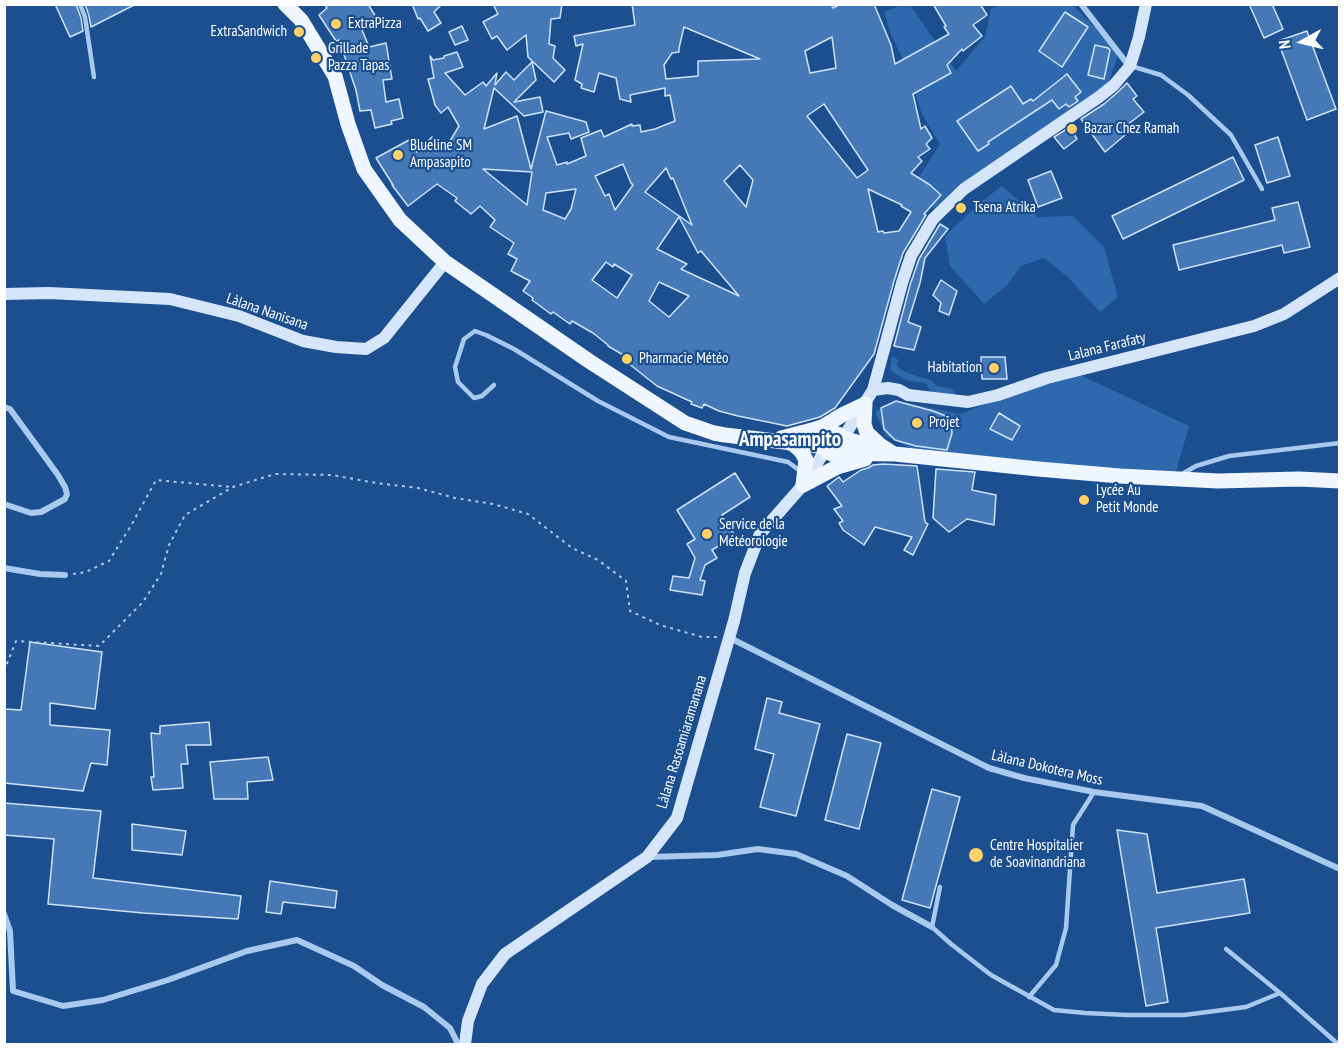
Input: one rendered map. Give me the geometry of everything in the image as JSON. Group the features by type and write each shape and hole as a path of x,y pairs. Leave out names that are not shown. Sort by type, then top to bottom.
{"main road":[{"path":"285,4 301,20 335,75 348,124 364,169 400,220 445,262 589,362 686,423 714,433 744,437 835,444 895,454 1038,469 1218,481 1299,479 1340,481"},
{"path":"895,454 880,445 867,433 864,424 869,397 911,256 933,219 964,189 1114,85 1130,66 1146,4"},
{"name":"Làlana Nanisana","path":"4,294 49,293 170,299 239,316 303,341 366,349 384,338 445,262"},
{"name":"Lalana Farafaty","path":"869,397 888,388 908,395 968,402 998,395 1047,378 1254,326 1284,314 1340,278"},
{"path":"772,440 824,426 869,397"},
{"name":"Làlana Rasoamiaramanana","path":"465,1044 468,1021 482,984 505,954 647,857 676,818 729,638 745,573 760,534 835,444 869,397"},
{"path":"772,440 793,444 801,451 806,460 804,480 853,462 895,454"}],"street":[{"path":"1081,4 1130,66"},
{"path":"4,406 10,410 58,475 67,494 65,499 41,512 32,513 4,504"},
{"path":"4,568 64,575"},
{"name":"Làlana Dokotera Moss","path":"729,638 989,768 1024,778 1094,792 1202,806 1340,869"},
{"path":"647,857 717,855 758,849 796,854 848,876 932,927"},
{"path":"4,914 10,931 13,992 63,1006 103,1000 168,980 247,951 297,940 354,966 382,985 424,1007 450,1028 458,1044"}],"lane":[{"path":"80,4 85,17 94,77"},
{"path":"1130,66 1161,75 1188,94 1231,135 1262,189"},
{"path":"494,385 482,396 474,398 458,382 455,367 464,339 475,331 514,349 598,400 669,437 788,462 804,480"},
{"path":"1174,478 1196,466 1229,456 1340,443"},
{"path":"742,459 744,452"},
{"path":"1029,996 1056,965 1066,928 1073,825 1094,792"},
{"path":"940,887 932,927 991,975 1054,1010 1184,1016 1246,1007 1280,993"},
{"path":"1226,949 1338,1044"}],"path":[{"path":"4,671 16,641 99,646 143,602 161,574 169,545 185,515 232,487 275,474 333,475 418,488 528,514 573,548 598,560 626,581 630,611 660,625 702,637 729,638"},
{"path":"64,575 86,572 109,561 156,480 232,487"}],"shaded area":[{"path":"901,5 910,5 956,71 985,37 991,9 1000,5 1072,5 1101,33 1118,56 1108,84 933,209 916,182 940,144 922,114 907,68 890,32 884,12"},
{"path":"1002,186 1038,217 1073,216 1104,247 1118,297 1100,312 1068,277 1044,258 1021,266 1007,285 984,304 950,266 945,236 982,201"},
{"path":"892,355 898,360 897,366 905,372 933,381 936,386 953,389 955,394 948,400 931,391 925,383 905,380 890,370"},
{"path":"1072,371 1189,426 1174,478 910,448 886,436 875,412 896,401 960,414"}],"building":[{"path":"55,4 76,4 83,31 70,37"},
{"path":"85,4 136,4 91,27"},
{"path":"324,4 368,4 376,17 360,25 369,47 386,43 392,79 383,80 386,102 399,99 403,118 391,121 392,124 375,128 371,110 360,111 356,90 339,40 336,41 319,15 327,8"},
{"path":"412,4 442,4 434,12 441,23 428,31 420,18 418,19"},
{"path":"493,4 562,4 560,18 551,19 549,44 555,46 553,58 565,70 554,82 528,57 526,35 507,50 497,36 492,39 483,22 498,14"},
{"path":"632,4 831,4 833,8 841,4 874,4 891,45 895,64 949,34 933,4 980,4 987,15 973,25 982,36 963,51 962,49 947,65 951,73 913,94 921,129 925,126 932,138 926,144 930,149 918,157 922,161 911,173 941,195 924,214 926,215 903,253 874,354 835,408 820,417 787,426 719,411 704,404 702,408 657,386 623,359 625,356 608,346 593,333 572,321 570,324 553,312 551,314 523,291 530,281 511,271 517,259 508,254 514,243 490,227 495,220 480,206 471,214 455,201 457,198 437,184 408,206 376,158 409,140 417,152 432,137 444,151 459,126 448,107 441,113 435,105 428,79 434,78 430,56 433,60 457,52 463,67 445,73 465,95 483,82 486,86 497,73 495,85 506,72 514,80 532,62 536,80 514,102 540,97 543,112 524,116 494,88 484,129 517,116 531,169 546,111 586,122 589,132 571,139 569,133 547,137 557,165 567,162 567,164 586,156 581,138 601,130 604,137 632,124 632,126 640,125 641,132 675,121 670,95 665,96 665,88 630,95 631,102 620,99 616,78 599,73 594,92 581,88 582,84 575,80 583,44 576,46 574,36 635,25","holes":["684,27 760,59 698,61 698,76 666,79 664,65 672,53 679,52","832,37 836,68 810,73 805,51","824,104 868,170 857,178 807,116","623,164 633,185 615,210 609,194 605,196 595,176","740,165 753,180 746,207 724,181","666,168 671,179 673,178 692,225 645,192","483,169 532,172 527,205","576,189 571,209 565,219 543,210 546,193","868,189 902,205 911,212 899,231 884,233 883,231 878,232","679,217 698,253 701,251 739,296 681,269 687,264 657,249","606,262 632,275 617,298 592,280","659,282 689,296 669,317 649,301"]},
{"path":"1249,4 1272,4 1283,29 1264,38"},
{"path":"1065,12 1088,27 1062,67 1039,51"},
{"path":"462,26 468,40 455,45 449,32"},
{"path":"1307,31 1336,109 1307,120 1278,41"},
{"path":"1095,45 1110,50 1104,79 1088,75"},
{"path":"1067,74 1081,92 1075,97 1078,101 1069,107 1066,104 1059,109 1052,100 978,151 957,121 1011,86 1023,104 1031,99 1033,101"},
{"path":"1127,83 1137,96 1133,99 1144,112 1127,125 1131,130 1105,152 1081,119 1104,104"},
{"path":"1070,127 1077,139 1064,149 1054,137"},
{"path":"1278,137 1290,176 1267,183 1255,145"},
{"path":"1233,157 1244,180 1123,239 1112,216"},
{"path":"1051,171 1062,198 1038,207 1028,180"},
{"path":"1298,202 1310,247 1284,253 1282,245 1179,270 1173,245 1275,220 1272,208"},
{"path":"940,224 948,229 925,258 908,322 921,327 914,350 894,346 919,259"},
{"path":"941,280 957,291 949,315 939,311 941,303 933,295"},
{"name":"Habitation","path":"981,357 1005,357 1007,379 982,379"},
{"name":"Projet","path":"896,401 951,418 952,433 947,450 916,446 895,440 884,429 881,408"},
{"name":"Habitation","path":"999,413 1020,426 1012,440 990,429"},
{"path":"873,465 917,466 925,522 928,524 913,555 904,550 912,537 875,527 864,545 843,530 839,523 843,521 834,509 842,506 827,486 839,477 843,482 861,470"},
{"path":"936,469 975,472 972,490 996,495 994,525 967,519 949,532 933,518"},
{"path":"735,473 750,497 722,515 735,536 712,550 717,558 705,565 700,580 705,581 702,595 670,590 673,576 689,578 695,558 687,544 695,539 677,510"},
{"path":"30,642 102,652 95,709 50,703 50,725 110,730 107,765 91,763 83,791 4,783 4,709 21,710"},
{"path":"767,698 782,702 779,713 820,724 796,816 760,807 774,754 755,749"},
{"path":"209,722 211,745 186,745 188,764 181,764 183,788 153,790 151,733 160,734 160,726"},
{"path":"847,734 881,743 859,829 825,820"},
{"path":"268,757 273,780 247,782 248,799 214,799 210,762"},
{"path":"932,789 960,797 930,908 902,900"},
{"path":"4,803 101,811 93,878 241,896 238,919 48,904 54,839 4,835"},
{"path":"132,824 186,831 182,855 132,850"},
{"path":"1117,830 1147,834 1157,893 1244,879 1250,913 1156,928 1168,1002 1146,1006"},
{"path":"270,881 337,891 335,908 283,902 281,914 266,912"}],"place":[{"name":"ExtraPizza","path":"336,24"},
{"name":"ExtraSandwich","path":"299,32"},
{"name":"Grillade Pazza Tapas","path":"316,58"},
{"name":"Bazar Chez Ramah","path":"1072,129"},
{"name":"Blueline SM Ampasapito","path":"398,155"},
{"name":"Tsena Atrika","path":"961,208"},
{"name":"Pharmacie Météo","path":"627,359"},
{"name":"Habitation","path":"994,368"},
{"name":"Projet","path":"917,423"},
{"name":"Lycée Au Petit Monde","path":"1084,500"},
{"name":"Service de la Météorologie","path":"707,534"},
{"name":"Centre Hospitalier de Soavinandriana","path":"976,855"}],"district":[{"name":"Ampasampito","path":"790,440"}]}
